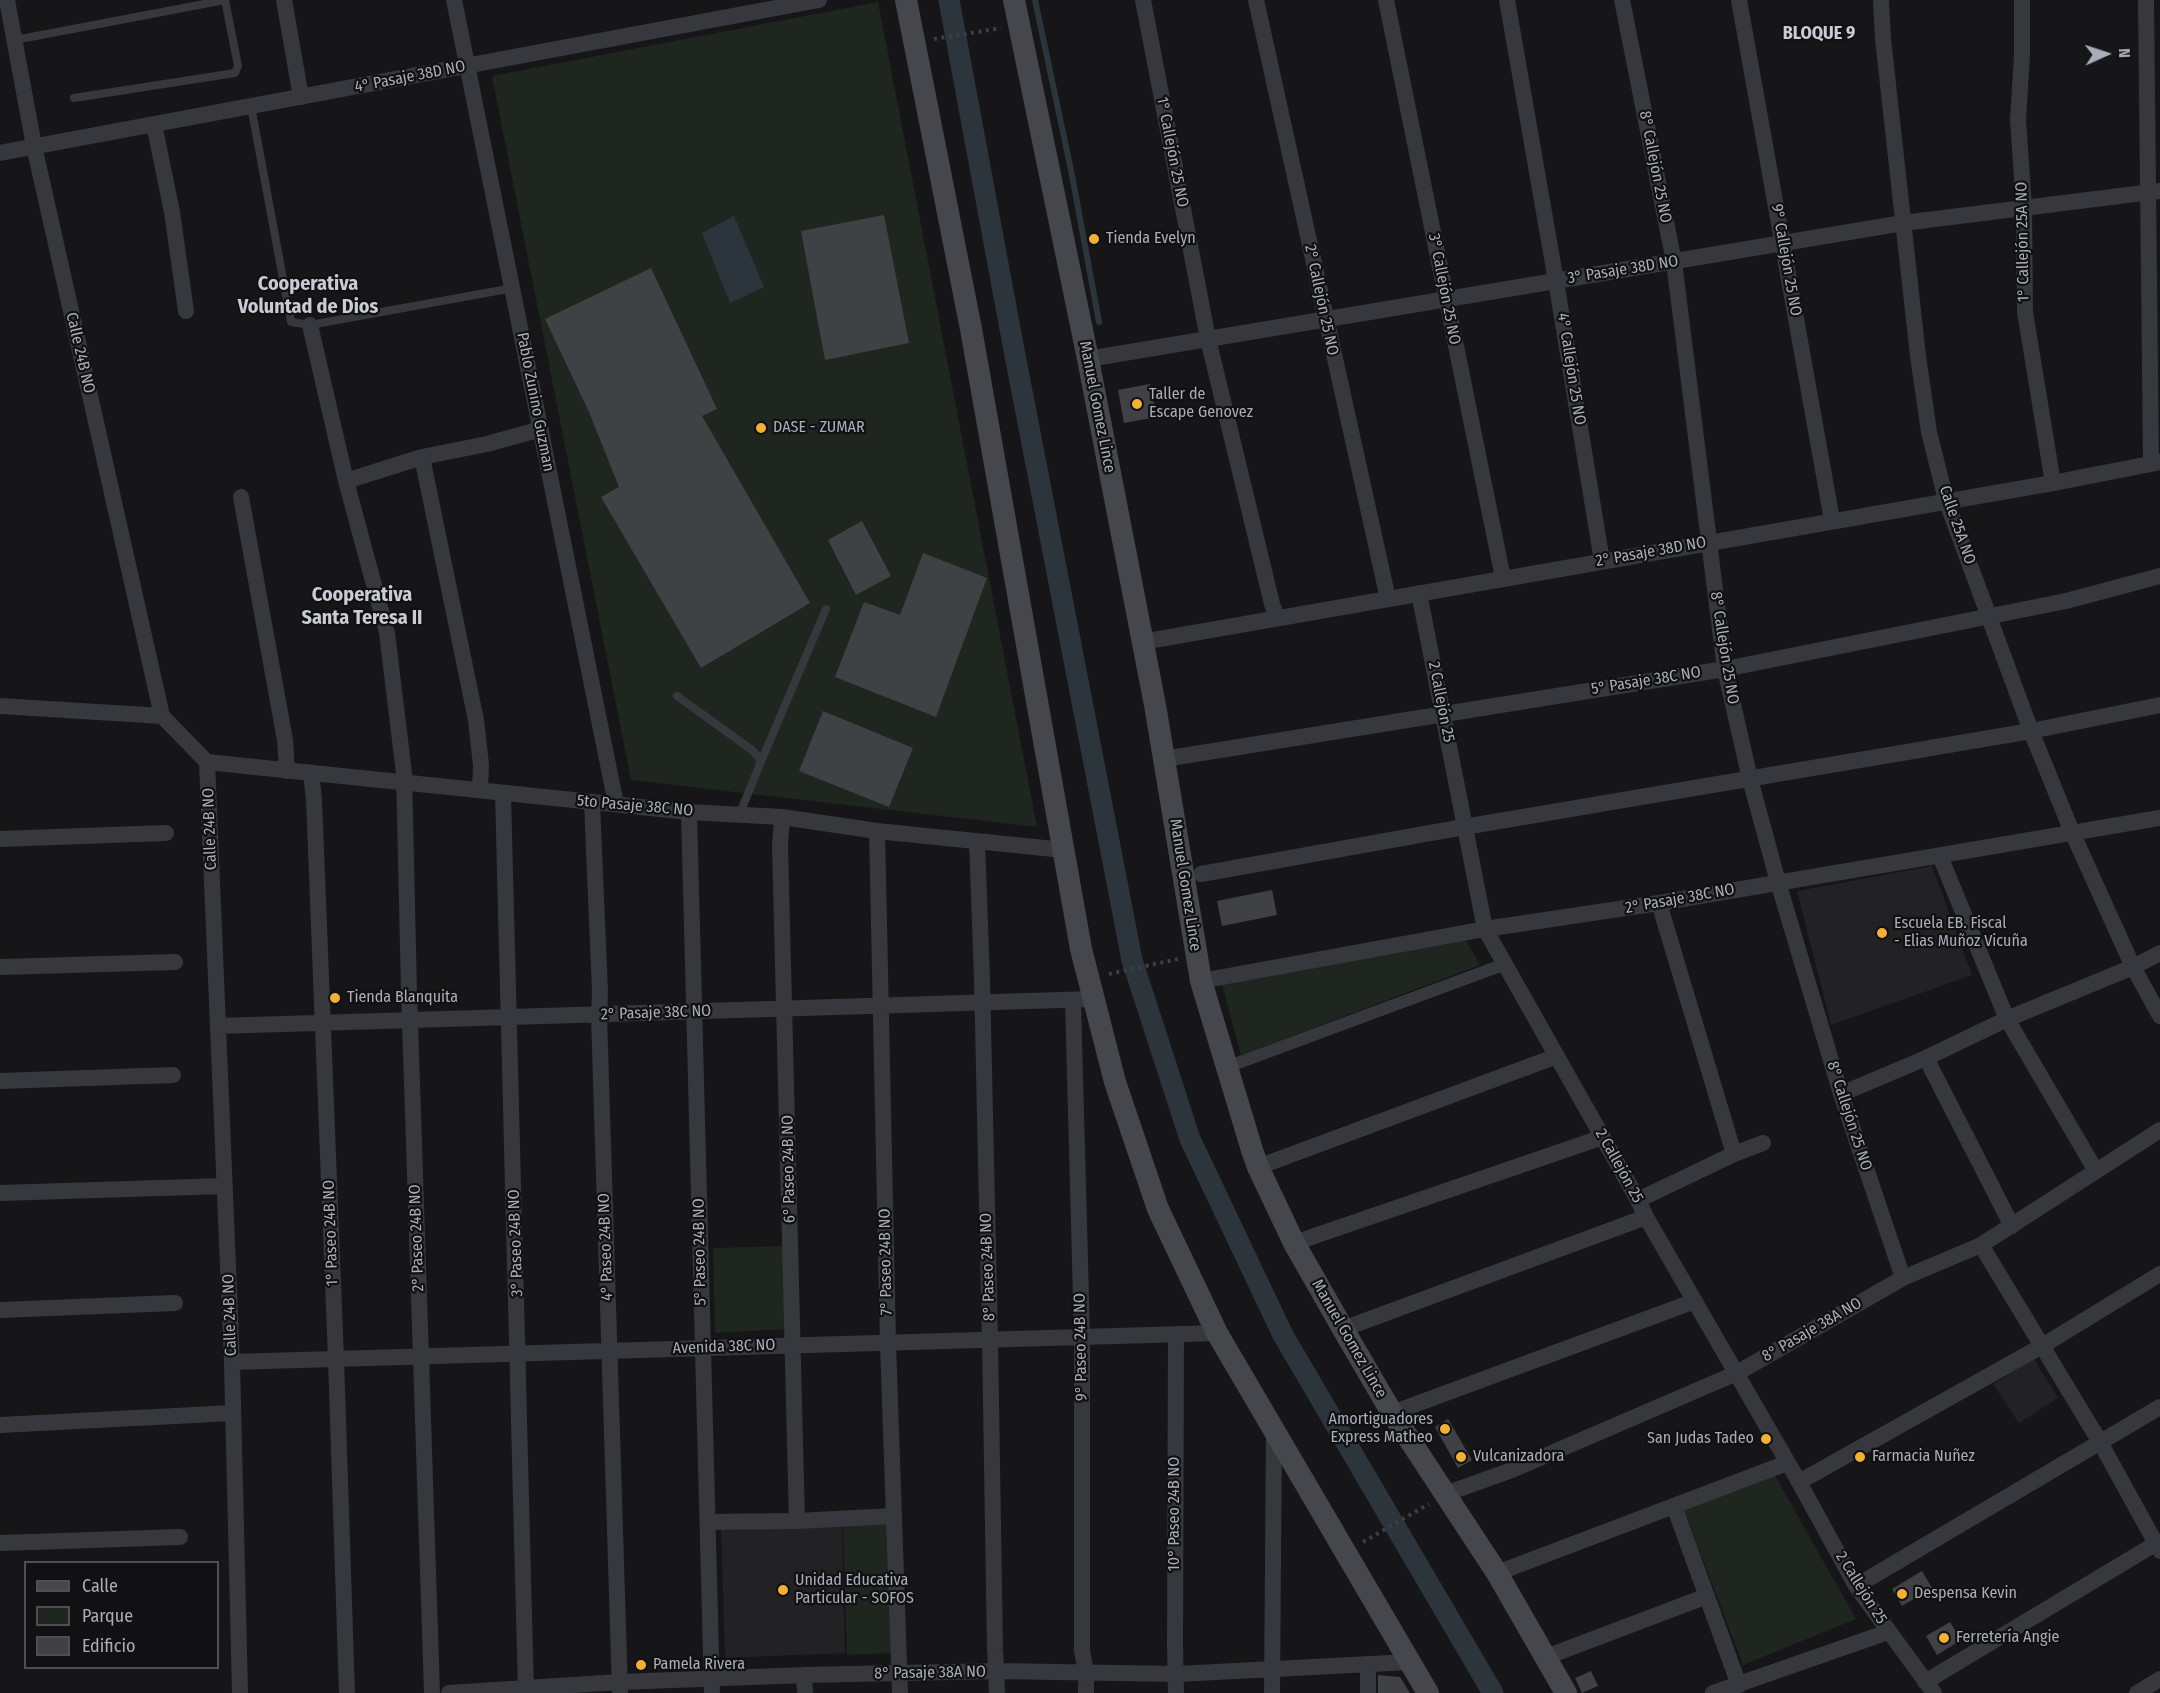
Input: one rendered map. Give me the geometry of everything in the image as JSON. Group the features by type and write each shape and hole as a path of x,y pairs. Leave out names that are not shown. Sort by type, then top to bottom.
{"main road":[{"path":"906,0 971,329 1064,850 1081,949 1083,1000 1115,1082 1158,1209 1217,1333 1428,1693"},
{"name":"Manuel Gomez Lince","path":"1014,0 1088,359 1142,642 1201,981 1258,1167 1294,1243 1392,1413 1497,1573 1566,1693"}],"street":[{"name":"Calle 24B NO","path":"7,0 34,147 162,716"},
{"path":"284,0 301,97"},
{"name":"Pablo Zunino Guzman","path":"454,0 616,804"},
{"name":"4° Pasaje 38D NO","path":"0,153 819,0"},
{"name":"1° Callejón 25 NO","path":"1143,0 1208,339 1277,618"},
{"name":"2° Callejón 25 NO","path":"1256,0 1388,599"},
{"name":"3° Callejón 25 NO","path":"1386,0 1503,578"},
{"name":"4° Callejón 25 NO","path":"1507,0 1602,561"},
{"name":"8° Callejón 25 NO","path":"1622,0 1674,262 1725,669 1750,779 1778,882 1841,1094 1903,1278"},
{"name":"9° Callejón 25 NO","path":"1739,0 1832,520"},
{"name":"Calle 25A NO","path":"1881,0 1883,39 1903,223 1929,432 1946,500 2031,730 2072,832 2133,967 2160,1016"},
{"name":"1° Callejón 25A NO","path":"2022,0 2022,55 2018,120 2024,208 2025,312 2053,483"},
{"path":"2146,0 2153,192 2156,463"},
{"path":"154,124 172,212 186,311"},
{"name":"3° Pasaje 38D NO","path":"1088,359 1903,223 2153,192"},
{"name":"2° Paseo 24B NO","path":"310,325 346,481 387,633 403,782 432,1693"},
{"path":"346,481 422,457 487,444 541,429"},
{"path":"422,457 476,720 481,765 480,790"},
{"name":"2° Pasaje 38D NO","path":"1142,642 2156,463"},
{"path":"241,497 285,740 287,771"},
{"name":"5° Pasaje 38C NO","path":"1164,759 1725,669 2066,601 2160,576"},
{"name":"2 Callejón 25","path":"1419,593 1485,929 1856,1586 1930,1687"},
{"path":"1201,874 2031,730 2160,705"},
{"path":"0,706 162,716 207,762"},
{"name":"Calle 24B NO","path":"207,762 232,1362 240,1693"},
{"name":"5to Pasaje 38C NO","path":"207,762 689,812 782,817 877,831 1064,850"},
{"name":"1° Paseo 24B NO","path":"311,773 314,799 336,1359 347,1693"},
{"name":"3° Paseo 24B NO","path":"503,793 526,1691"},
{"name":"4° Paseo 24B NO","path":"592,802 600,992 620,1687"},
{"name":"5° Paseo 24B NO","path":"689,812 712,1686"},
{"name":"6° Paseo 24B NO","path":"782,817 780,846 797,1521"},
{"name":"2° Pasaje 38C NO","path":"1201,981 1485,929 1659,903 2160,818"},
{"name":"7° Paseo 24B NO","path":"877,831 888,1342 900,1693"},
{"path":"0,839 165,833"},
{"name":"8° Paseo 24B NO","path":"977,841 997,1693"},
{"path":"1940,856 2007,1019 2096,1171"},
{"path":"1659,903 1734,1154"},
{"path":"1841,1094 1926,1058 2007,1019 2133,967 2160,953"},
{"path":"0,967 175,962"},
{"path":"1227,1068 1505,964"},
{"name":"2° Pasaje 38C NO","path":"218,1026 1083,1000"},
{"name":"9° Paseo 24B NO","path":"1083,1000 1082,1651 1086,1672 1086,1693"},
{"path":"1258,1167 1557,1056"},
{"path":"1926,1058 2012,1226"},
{"path":"0,1081 173,1076"},
{"name":"8° Pasaje 38A NO","path":"1445,1494 1512,1470 1737,1373 1903,1278 1981,1245 2160,1130"},
{"path":"1294,1243 1603,1137"},
{"path":"1638,1200 1734,1154 1763,1143"},
{"path":"0,1193 225,1186"},
{"path":"1343,1329 1646,1217"},
{"path":"1930,1687 2158,1545 2100,1443 1981,1245"},
{"path":"1799,1482 2042,1346 2160,1274"},
{"path":"1392,1413 1695,1300"},
{"path":"0,1310 175,1303"},
{"name":"Avenida 38C NO","path":"232,1362 1217,1333"},
{"name":"10° Paseo 24B NO","path":"1176,1334 1176,1693"},
{"path":"1856,1586 2160,1407"},
{"path":"0,1425 233,1413"},
{"path":"1272,1693 1274,1432"},
{"path":"1497,1573 1787,1463"},
{"path":"1674,1506 1739,1685"},
{"path":"708,1522 797,1521 894,1516"},
{"path":"0,1543 180,1537"},
{"path":"1545,1657 1707,1596"},
{"path":"1713,1693 1888,1632"},
{"name":"8° Pasaje 38A NO","path":"449,1693 712,1686 804,1675 997,1671 1177,1674 1410,1662"},
{"path":"1368,1664 1368,1693"},
{"path":"804,1675 805,1693"},
{"path":"2137,1693 2160,1679"}],"lane":[{"path":"15,40 225,0 238,66 235,73 74,98"},
{"path":"251,106 291,322 310,325 513,288"},
{"path":"740,813 826,609"},
{"path":"677,696 752,750 759,758 760,764"}],"path":[{"path":"936,39 997,28"},
{"path":"1100,976 1187,956"},
{"path":"1369,1539 1422,1508"}],"shaded area":[{"path":"734,216 764,287 730,303 702,233"},
{"name":"Escuela EB. Fiscal - Elias Muñoz Vicuña","path":"1932,866 1972,975 1831,1025 1797,891"},
{"path":"2034,1359 2058,1398 2019,1423 1993,1384"},
{"name":"Unidad Educativa Particular - SOFOS","path":"842,1525 845,1653 725,1658 721,1527"}],"green space":[{"name":"DASE - ZUMAR","path":"878,2 1037,827 631,780 492,76"},
{"path":"1464,937 1480,965 1241,1055 1222,985"},
{"path":"784,1246 786,1329 715,1333 713,1248"},
{"path":"1773,1472 1856,1619 1743,1665 1683,1507"},
{"path":"887,1524 891,1653 847,1655 843,1525"}],"building":[{"path":"884,215 909,343 825,360 801,231"},
{"path":"651,268 717,409 702,416 810,603 701,668 601,497 619,487 589,412 545,319"},
{"name":"Taller de Escape Genovez","path":"1150,384 1157,417 1124,423 1118,390"},
{"path":"862,521 891,576 856,595 828,540"},
{"path":"923,553 987,578 936,717 835,677 864,602 900,615"},
{"path":"823,711 913,748 889,807 799,771"},
{"path":"1272,890 1277,915 1222,926 1217,901"},
{"path":"1448,1419 1472,1460 1458,1468 1435,1427"},
{"path":"1922,1571 1932,1588 1902,1606 1892,1589"},
{"name":"Ferretería Angie","path":"1950,1622 1961,1640 1937,1655 1926,1636"},
{"path":"1591,1671 1598,1686 1582,1693 1575,1678"},
{"path":"1378,1675 1400,1677 1410,1693 1378,1693"}],"waterway":[{"path":"949,0 1132,960 1190,1139 1283,1335 1493,1693"},
{"path":"1035,0 1072,175 1099,322"}],"place":[{"name":"Tienda Evelyn","path":"1094,239"},
{"name":"Taller de Escape Genovez","path":"1137,404"},
{"name":"DASE - ZUMAR","path":"761,428"},
{"name":"Escuela EB. Fiscal - Elias Muñoz Vicuña","path":"1882,933"},
{"name":"Tienda Blanquita","path":"335,998"},
{"name":"Amortiguadores Express Matheo","path":"1445,1429"},
{"name":"San Judas Tadeo","path":"1766,1439"},
{"name":"Vulcanizadora","path":"1461,1457"},
{"name":"Farmacia Nuñez","path":"1860,1457"},
{"name":"Unidad Educativa Particular - SOFOS","path":"783,1590"},
{"name":"Despensa Kevin","path":"1902,1594"},
{"name":"Ferretería Angie","path":"1944,1638"},
{"name":"Pamela Rivera","path":"641,1665"}],"district":[{"name":"BLOQUE 9","path":"1819,34"},
{"name":"Cooperativa Voluntad de Dios","path":"308,296"},
{"name":"Cooperativa Santa Teresa II","path":"362,606"}]}
